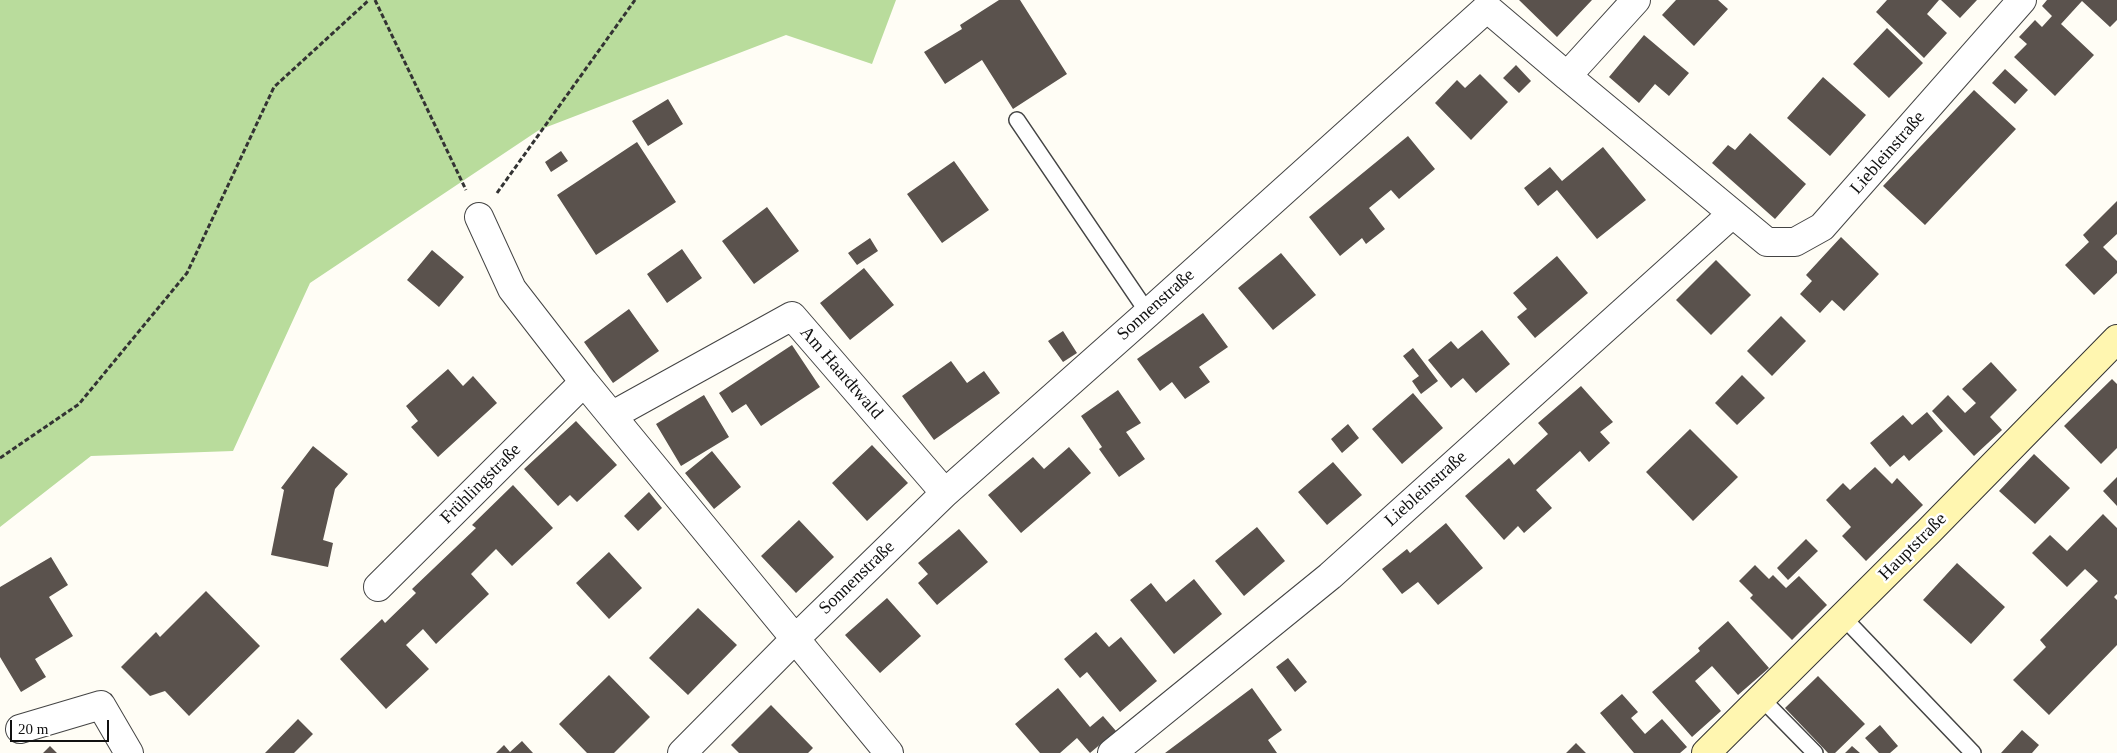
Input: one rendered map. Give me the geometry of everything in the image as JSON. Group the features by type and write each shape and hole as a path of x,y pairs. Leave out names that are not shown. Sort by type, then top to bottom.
{"street":[{"path":"1567,76 1636,0"},
{"name":"Liebleinstraße","path":"1567,76 1767,242 1795,242 1822,227 2022,0"},
{"name":"Sonnenstraße","path":"682,753 945,492 1148,313 1487,8 1567,76"},
{"name":"Liebleinstraße","path":"1112,753 1330,576 1732,214"},
{"path":"479,218 512,290 584,382 889,753"},
{"name":"Am Haardtwald","path":"613,415 792,316 945,492"},
{"name":"Hauptstraße","path":"1706,753 2113,351"},
{"name":"Frühlingstraße","path":"378,587 584,382"},
{"path":"20,730 102,705 129,753"}],"lane":[{"path":"1017,120 1148,313"},
{"path":"1842,617 1973,753"},
{"path":"1761,698 1815,753"}],"path":[{"path":"0,458 78,404 187,273 274,87 369,0"},
{"path":"375,0 479,218 635,0"}],"green space":[{"path":"0,0 896,0 872,64 786,35 539,130 310,283 233,451 91,456 0,527"}],"building":[{"path":"999,0 1020,0 1067,74 1013,109 982,60 945,84 924,52 962,29 960,25"},
{"path":"1519,0 1592,0 1557,37"},
{"path":"1676,0 1718,0 1728,9 1694,46 1662,15"},
{"path":"1887,0 1939,0 1927,14 1947,33 1924,58 1876,12"},
{"path":"1941,0 1977,0 1960,18"},
{"path":"2047,0 2117,0 2117,20 2110,27 2082,1 2061,24 2094,55 2055,96 2014,57 2027,44 2019,37 2035,20 2042,27 2052,16 2042,6"},
{"path":"1887,28 1923,63 1889,98 1853,64"},
{"path":"1644,35 1689,73 1669,96 1655,84 1639,103 1609,77"},
{"path":"1516,65 1531,81 1519,93 1503,78"},
{"path":"2005,69 2028,90 2015,104 1992,83"},
{"path":"1480,74 1508,102 1471,140 1435,103 1457,80 1465,88"},
{"path":"1823,77 1866,115 1830,156 1787,118"},
{"path":"1974,90 2016,129 1925,225 1883,186"},
{"path":"668,99 683,124 648,146 632,121"},
{"path":"1750,133 1806,184 1775,219 1712,163 1728,145 1735,150"},
{"path":"1408,136 1435,169 1399,199 1391,190 1369,208 1385,229 1366,244 1362,238 1340,256 1309,217"},
{"path":"637,142 676,202 596,255 557,195"},
{"path":"1603,147 1646,200 1597,239 1557,190 1538,206 1524,188 1550,167 1562,181"},
{"path":"561,151 568,161 551,172 545,162"},
{"path":"954,161 989,210 942,243 907,194"},
{"path":"2117,201 2117,234 2103,247 2117,261 2117,273 2094,295 2065,265 2089,242 2083,235"},
{"path":"767,207 799,251 754,284 722,241"},
{"path":"1841,237 1879,274 1844,311 1832,300 1820,313 1800,294 1812,281 1806,275"},
{"path":"870,238 878,251 857,265 848,253"},
{"path":"682,249 702,278 667,303 647,274"},
{"path":"432,250 464,277 439,307 407,280"},
{"path":"1281,253 1316,295 1273,330 1238,288"},
{"path":"1557,256 1588,293 1535,338 1517,317 1527,309 1513,293"},
{"path":"1716,260 1751,295 1711,335 1676,300"},
{"path":"864,268 894,305 850,340 820,303"},
{"path":"629,309 659,351 613,383 584,342"},
{"path":"1203,313 1228,347 1199,367 1210,382 1185,399 1172,382 1160,391 1137,359"},
{"path":"1781,316 1806,341 1772,376 1747,351"},
{"path":"1482,330 1510,364 1476,393 1463,378 1451,388 1428,360 1451,341 1458,349"},
{"path":"1063,331 1077,353 1063,362 1048,341"},
{"path":"792,345 820,387 761,426 746,404 732,413 719,393"},
{"path":"1413,348 1438,381 1421,394 1412,381 1419,376 1403,356"},
{"path":"951,361 967,383 984,371 1000,393 934,440 902,396"},
{"path":"1991,362 2017,390 1990,417 2002,430 1974,456 1932,411 1948,395 1965,413 1976,403 1962,389"},
{"path":"448,369 463,386 473,376 497,403 438,457 411,427 418,421 406,406"},
{"path":"1742,375 1765,398 1737,425 1715,403"},
{"path":"2112,379 2117,384 2117,448 2101,464 2064,426"},
{"path":"1581,386 1613,422 1600,432 1610,443 1589,462 1580,451 1536,490 1552,508 1524,533 1518,526 1504,540 1465,496 1509,458 1514,465 1548,434 1538,423"},
{"path":"1118,390 1141,423 1126,432 1145,459 1119,477 1099,449 1102,447 1081,416"},
{"path":"1413,393 1443,428 1402,464 1372,429"},
{"path":"704,395 729,437 681,466 656,424"},
{"path":"1927,412 1943,431 1909,461 1904,455 1890,467 1870,443 1903,415 1912,425"},
{"path":"576,421 617,465 577,502 570,495 558,506 524,469"},
{"path":"1348,424 1359,438 1342,453 1331,439"},
{"path":"1690,429 1738,477 1693,521 1646,472"},
{"path":"872,445 908,483 867,521 832,483"},
{"path":"313,446 348,474 335,489 323,540 333,543 328,567 271,555 284,490 281,488"},
{"path":"1069,447 1091,473 1021,533 988,495 1033,457 1044,469"},
{"path":"712,451 741,487 714,509 685,473"},
{"path":"2034,454 2070,488 2035,524 1999,491"},
{"path":"1333,462 1362,495 1327,525 1298,492"},
{"path":"1875,467 1892,484 1897,478 1923,505 1866,561 1842,536 1851,527 1826,500 1843,483 1850,490"},
{"path":"2117,477 2117,506 2103,491"},
{"path":"513,485 553,528 512,566 496,549 471,574 489,594 436,644 423,629 406,645 429,669 386,709 340,659 382,619 385,623 416,593 412,589 476,528 472,525"},
{"path":"649,492 662,508 638,531 624,516"},
{"path":"2103,514 2117,528 2117,594 2114,597 2117,600 2117,645 2049,715 2013,680 2046,647 2040,640 2098,581 2085,569 2067,587 2032,553 2050,535 2067,551"},
{"path":"799,520 834,557 796,593 761,556"},
{"path":"1446,523 1483,568 1438,605 1418,582 1402,594 1382,569 1407,549 1410,553"},
{"path":"1257,527 1285,561 1244,596 1215,561"},
{"path":"959,529 988,562 937,605 918,583 928,574 918,563"},
{"path":"1806,539 1818,551 1788,580 1777,568"},
{"path":"609,552 642,588 609,619 576,583"},
{"path":"51,557 68,585 49,597 73,636 35,659 46,677 21,692 0,657 0,587"},
{"path":"1957,563 2005,607 1971,644 1923,600"},
{"path":"1755,565 1769,579 1773,575 1786,588 1799,576 1827,605 1792,640 1750,598 1753,595 1739,581"},
{"path":"1194,579 1222,614 1174,654 1130,600 1151,583 1166,602"},
{"path":"206,591 260,646 189,716 165,691 150,696 121,667 156,632 160,637"},
{"path":"887,598 921,636 880,673 845,635"},
{"path":"698,608 737,645 688,695 649,658"},
{"path":"1728,621 1769,668 1738,695 1712,666 1695,681 1721,711 1692,737 1652,692 1700,651 1698,648"},
{"path":"1096,632 1109,647 1121,637 1157,681 1120,712 1087,672 1080,678 1064,659"},
{"path":"1288,658 1307,682 1295,692 1276,667"},
{"path":"609,675 650,717 614,753 587,753 559,724"},
{"path":"1818,676 1865,724 1835,753 1828,753 1785,708"},
{"path":"1058,688 1090,727 1103,716 1116,731 1090,753 1077,738 1060,753 1040,753 1015,724"},
{"path":"1252,688 1282,730 1268,740 1277,753 1165,753"},
{"path":"1622,694 1638,712 1631,718 1645,734 1662,719 1687,747 1680,753 1634,753 1600,713"},
{"path":"771,705 813,748 808,753 739,753 731,745"},
{"path":"298,719 313,734 294,753 265,753"},
{"path":"1880,725 1898,746 1890,753 1879,753 1865,738"},
{"path":"2022,730 2039,745 2032,753 2001,753"},
{"path":"522,741 533,753 496,753 504,745 510,752"},
{"path":"1576,743 1586,753 1566,753"},
{"path":"50,746 57,753 43,753"},
{"path":"1852,746 1860,753 1845,753"}]}
